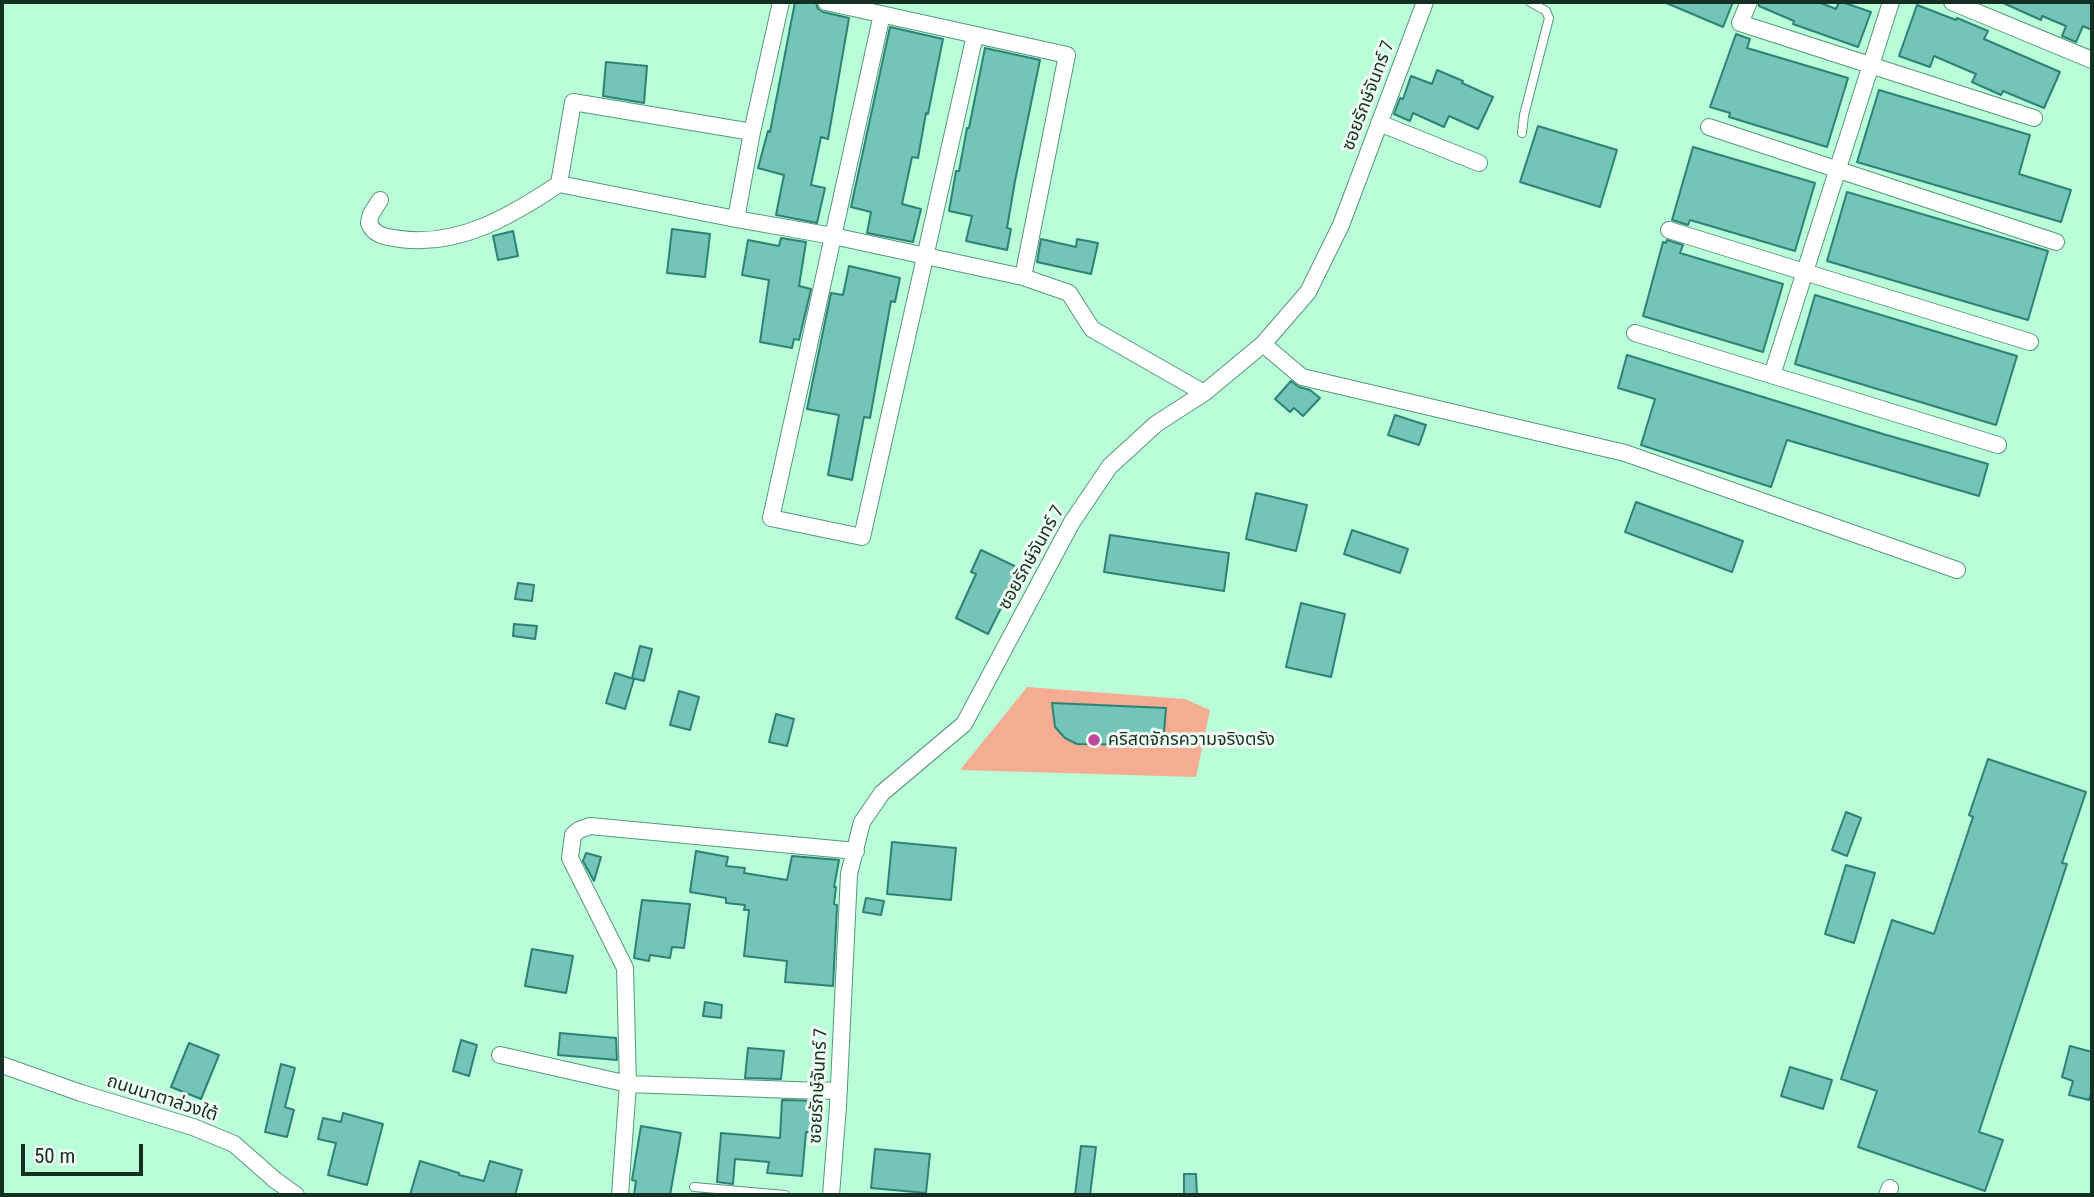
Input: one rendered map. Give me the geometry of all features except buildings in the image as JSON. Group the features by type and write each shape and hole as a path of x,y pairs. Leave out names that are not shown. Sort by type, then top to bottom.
{"street":[{"path":"736,219 780,2"},
{"path":"826,2 1067,55 1023,277"},
{"path":"1749,2 1741,23 2034,118"},
{"path":"1772,375 1891,2"},
{"path":"1952,2 2092,60"},
{"name":"ซอยรักษ์จันทร์ 7","path":"831,1195 839,1090 849,874 862,822 882,793 964,724 1072,522 1110,466 1156,424 1204,393 1263,344 1308,292 1341,225 1419,3"},
{"path":"883,14 771,518 862,537 975,35"},
{"path":"559,184 573,102 752,132"},
{"path":"1379,123 1479,163"},
{"path":"1709,127 2056,242"},
{"path":"380,200 371,214 371,229 385,237 414,241 445,238 484,227 520,209 559,184 833,236 1023,277 1069,293 1092,329 1204,393"},
{"path":"1669,230 2029,342"},
{"path":"1635,333 1998,445"},
{"path":"1263,344 1302,377 1625,453 1957,570"},
{"path":"620,1195 628,1084 625,968 570,858 573,835 590,826 856,851"},
{"path":"500,1055 628,1084 839,1090"},
{"name":"ถนนนาตาล่วงใต้","path":"2,1065 193,1127 234,1144 296,1195"}],"lane":[{"path":"1522,133 1524,115 1549,18 1546,11 1530,2"},
{"path":"694,1187 785,1195"}],"shaded area":[{"name":"คริสตจักรความจริงตรัง","path":"1027,687 1185,699 1210,710 1196,777 960,770"}],"place":[{"name":"คริสตจักรความจริงตรัง","path":"1094,740"}]}
